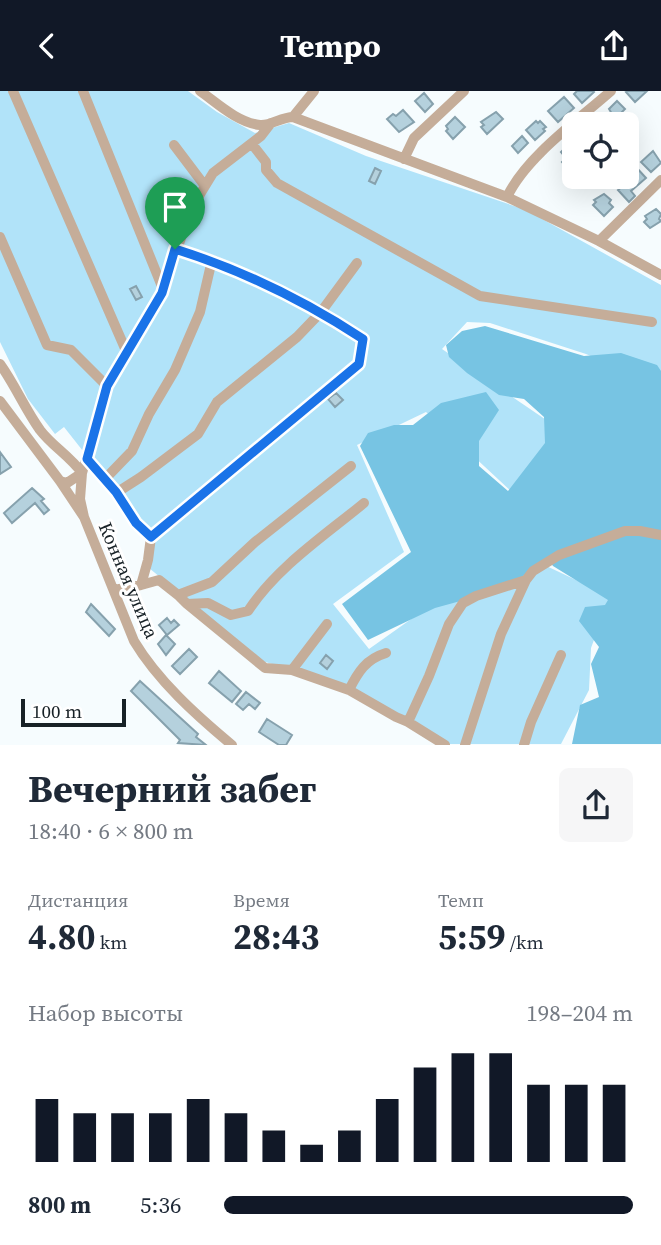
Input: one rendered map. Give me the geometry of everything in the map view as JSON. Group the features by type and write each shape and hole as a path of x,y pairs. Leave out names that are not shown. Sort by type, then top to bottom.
{"street":[{"path":"13,91 127,353"},
{"path":"83,91 163,289"},
{"path":"200,91 248,122 262,126 282,117 293,117 507,197 599,241 661,275"},
{"path":"293,117 314,91"},
{"path":"404,159 414,138 464,91"},
{"path":"507,197 529,165 611,91"},
{"path":"84,517 80,499 82,473 107,386 163,289 191,209 213,173 252,143 271,123"},
{"path":"252,143 267,162 266,170 277,183 480,296 652,322"},
{"path":"174,145 205,187"},
{"path":"599,241 661,180"},
{"path":"0,237 47,345 71,350 107,386"},
{"path":"141,585 151,537 359,364 363,339 321,311 212,260 175,249"},
{"path":"104,480 132,451 149,414 175,370 200,312 212,260"},
{"path":"116,492 141,477 198,434 217,403 297,337 321,311 357,263"},
{"path":"0,364 40,431 50,443 73,461 82,473"},
{"path":"0,401 84,517"},
{"path":"87,459 116,492 136,523 151,537"},
{"path":"177,595 212,582 255,542 351,466"},
{"path":"60,481 68,482 82,473"},
{"path":"187,604 208,603 231,615 248,611 259,594 364,503"},
{"name":"Конная улица","path":"84,517 134,641 145,659 184,701 232,744"},
{"path":"465,744 493,655 526,580 533,571 559,555 625,531 661,535"},
{"path":"114,590 159,580 265,668 292,670 349,690 445,744"},
{"path":"408,722 449,624 463,603 476,596 526,580"},
{"path":"292,670 327,624"},
{"path":"349,690 363,666 374,657 386,653"},
{"path":"524,744 561,655"}],"shaded area":[{"path":"0,91 188,91 217,112 255,133 289,123 366,156 526,210 661,285 661,386 586,354 490,323 467,322 442,349 561,430 512,492 426,412 357,445 404,552 333,604 369,649 438,600 540,563 610,596 591,648 589,690 561,744 449,744 352,688 262,661 149,568 154,541 64,427 55,434 28,399 0,342"},
{"path":"485,326 584,356 621,353 657,365 661,371 661,744 572,744 580,705 599,697 591,664 599,647 579,621 585,607 605,605 608,600 553,566 548,559 504,589 435,608 368,640 342,604 411,552 360,446 368,433 394,425 413,425 441,403 486,392 499,410 479,441 479,466 508,491 545,443 544,417 524,399 499,395 449,357 446,345 462,331"}],"building":[{"path":"577,91 594,92 582,103 574,94"},
{"path":"647,91 635,102 626,92"},
{"path":"424,93 433,104 425,112 415,101"},
{"path":"564,97 574,108 569,112 562,112 562,118 558,122 548,111"},
{"path":"617,101 625,109 622,112 611,112 609,109"},
{"path":"403,110 414,122 399,132 387,119"},
{"path":"496,112 503,119 487,134 481,127 484,125 481,122"},
{"path":"455,117 465,127 453,139 446,131 446,126"},
{"path":"536,121 546,127 535,140 526,130"},
{"path":"522,136 528,143 518,153 512,146"},
{"path":"653,151 661,163 651,172 641,162"},
{"path":"375,168 381,171 375,184 369,181"},
{"path":"639,170 646,178 639,184"},
{"path":"633,189 631,191 635,196 629,202 618,190"},
{"path":"604,194 611,200 609,203 613,207 604,216 593,205 596,202 594,200"},
{"path":"656,209 661,214 661,221 650,228 644,222 647,219 645,216"},
{"path":"136,286 142,297 136,300 130,289"},
{"path":"336,393 343,400 335,407 328,399"},
{"path":"0,452 11,467 0,474"},
{"path":"32,488 44,499 41,501 49,510 44,514 35,503 12,523 4,513"},
{"path":"91,604 115,629 109,636 86,612"},
{"path":"167,618 171,623 174,620 179,625 167,635 159,625"},
{"path":"166,635 175,644 166,655 158,644"},
{"path":"189,649 197,657 180,674 172,666"},
{"path":"326,655 333,661 327,669 320,663"},
{"path":"219,671 241,691 232,702 209,683"},
{"path":"140,681 198,734 196,737 206,745 178,743 180,740 131,691"},
{"path":"246,692 260,703 255,709 249,704 243,710 236,704"},
{"path":"267,719 292,735 286,745 279,745 259,732"}],"route":[{"path":"175,249 215,261 321,311 363,339 359,364 151,537 136,523 116,492 87,459 107,386 162,293 175,249"}]}
